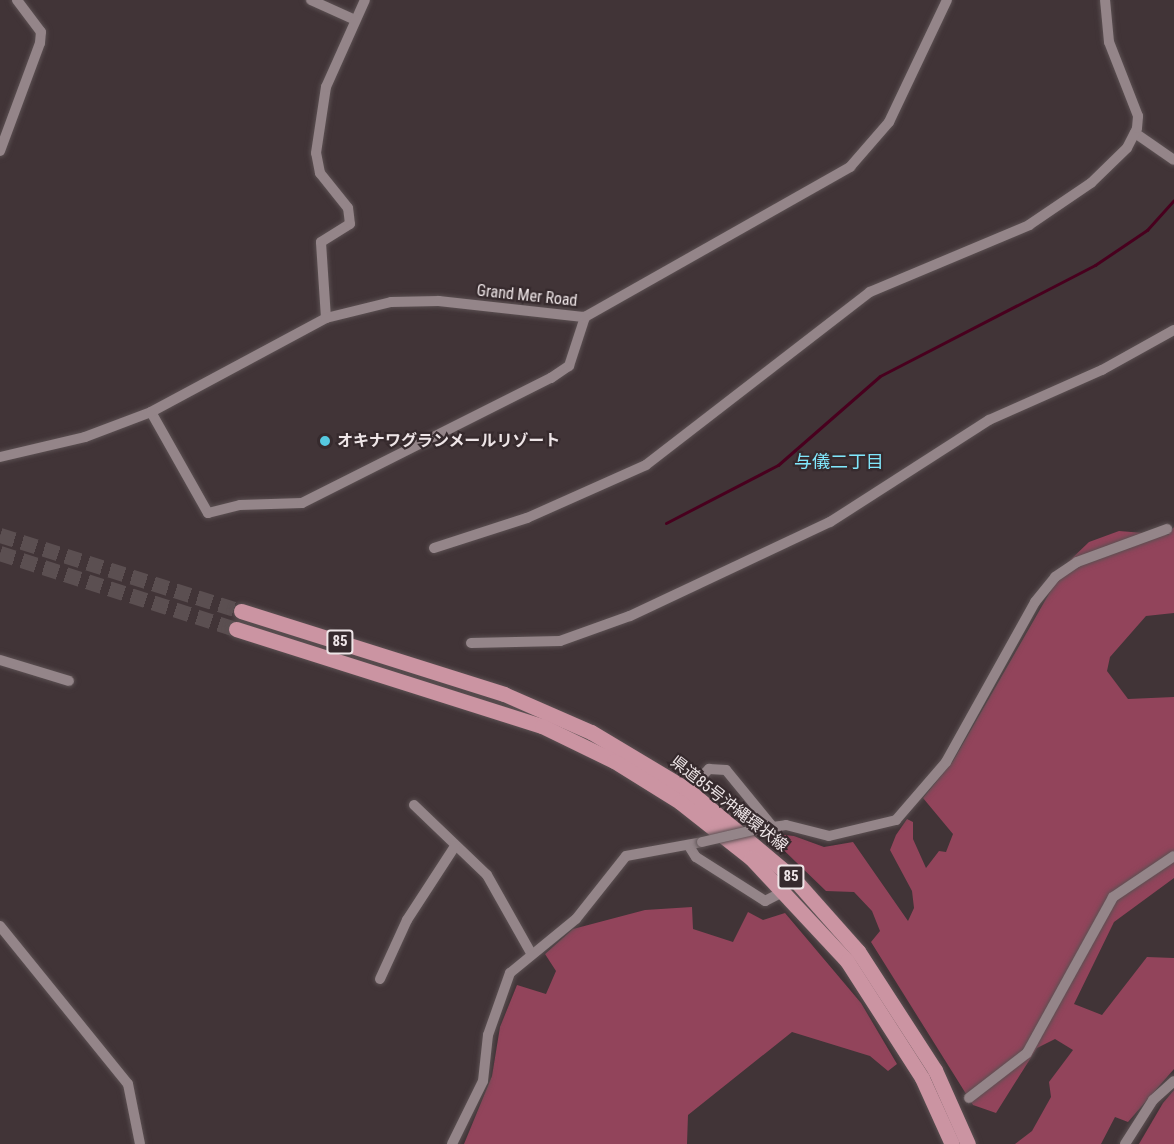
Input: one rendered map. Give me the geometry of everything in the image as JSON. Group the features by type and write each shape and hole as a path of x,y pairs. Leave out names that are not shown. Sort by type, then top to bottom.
{"main road":[{"name":"県道85号沖縄環状線","path":"241,610 439,673 591,732 682,786 800,886 887,991 935,1070 968,1144"},
{"name":"県道85号沖縄環状線","path":"236,629 433,689 573,740 659,788 714,827 807,913 886,1018 952,1144"}],"street":[{"path":"0,151 40,43 41,32 17,0"},
{"path":"311,0 353,19"},
{"path":"326,318 321,242 350,224 348,208 320,173 316,153 326,87 353,19 365,0"},
{"name":"Grand Mer Road","path":"0,457 85,437 151,412 326,318 391,302 439,301 585,317 850,167 889,123 947,0"},
{"path":"434,548 527,518 645,465 870,292 1049,214 1091,183 1135,133 1138,116 1109,42 1105,0"},
{"path":"1135,133 1174,160"},
{"path":"151,412 208,513 240,505 302,503 560,372 569,366 585,317"},
{"path":"471,643 560,641 630,616 830,522 989,420 1102,370 1174,330"},
{"path":"452,1144 483,1081 497,1002 510,973 531,953 576,919 626,856 689,846 772,826 829,836 896,820 946,762 1035,602 1056,577 1077,562 1167,529"},
{"path":"0,660 69,681"},
{"path":"682,786 709,769 726,770 772,826"},
{"path":"414,805 487,875 531,953"},
{"path":"380,980 412,911 455,846"},
{"path":"689,846 696,857 765,901 785,891"},
{"path":"969,1098 1027,1053 1113,897 1174,856"},
{"path":"0,926 128,1084 140,1144"},
{"path":"1125,1144 1153,1100 1174,1081"}],"shaded area":[{"path":"1174,527 1174,613 1146,616 1110,657 1107,671 1128,699 1174,697 1174,878 1114,922 1074,1004 1102,1015 1147,957 1174,958 1174,1069 1128,1122 1115,1117 1101,1144 1015,1144 1032,1131 1051,1097 1049,1082 1073,1050 1055,1039 1037,1048 996,1113 973,1105 871,942 880,931 872,911 854,892 826,891 766,833 794,836 824,847 853,842 908,921 914,908 912,891 890,850 896,835 907,819 913,822 913,839 926,868 939,851 946,852 953,834 923,798 953,761 1066,564 1089,542 1119,531 1168,535"},
{"path":"692,907 693,929 733,942 748,912 763,920 785,913 861,1003 897,1064 888,1071 870,1056 792,1032 688,1115 687,1144 464,1144 492,1076 500,1027 517,985 546,994 556,971 545,954 573,929 645,910"},
{"path":"1174,1090 1174,1144 1139,1144 1163,1103"}],"waterway":[{"path":"666,523 778,465 880,376 1095,265 1147,230 1174,200"}],"tunnel":[{"path":"0,535 241,611"},
{"path":"0,553 236,629"}],"place":[{"name":"オキナワグランメールリゾート","path":"325,441"}],"district":[{"name":"与儀二丁目","path":"839,462"}]}
